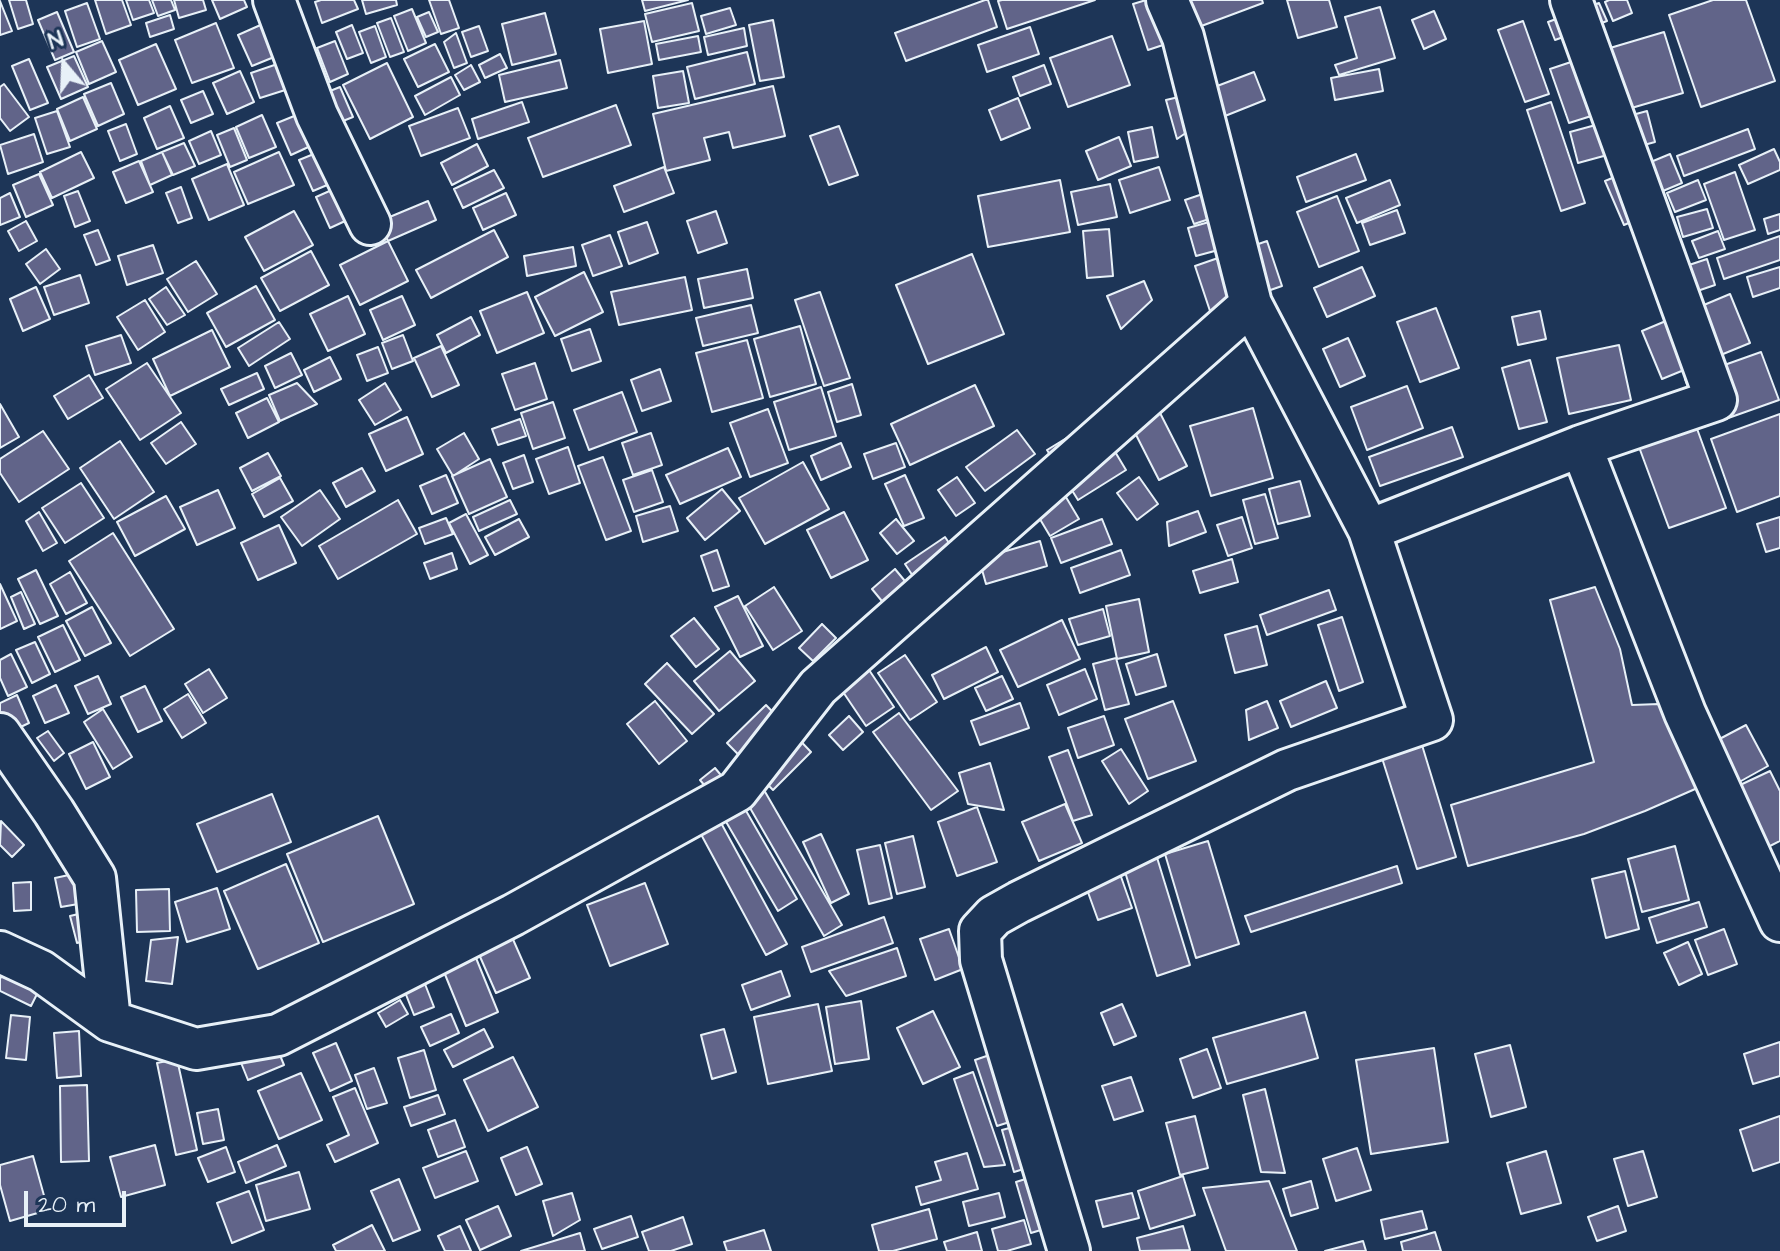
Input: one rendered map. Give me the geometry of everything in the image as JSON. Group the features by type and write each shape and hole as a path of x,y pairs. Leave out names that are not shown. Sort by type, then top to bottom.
{"street":[{"path":"274,0 317,115 370,224"},
{"path":"1069,1251 981,960 980,931 994,916 1019,902 1287,770 1432,720 1369,530 1251,304 1183,37 1167,0"},
{"path":"1369,530 1581,446 1716,400 1571,0"},
{"path":"0,952 41,971 110,1021 196,1049 278,1035 513,915 737,791 818,687 1251,304"},
{"path":"1581,446 1685,713 1780,921"},
{"path":"0,734 95,878 110,1021"}],"building":[{"path":"9,0 26,0 33,24 18,29"},
{"path":"95,0 122,0 131,25 106,34"},
{"path":"126,0 149,0 154,13 133,20"},
{"path":"152,0 171,0 175,10 158,16"},
{"path":"174,0 203,0 206,10 179,18"},
{"path":"212,0 244,0 247,7 220,19"},
{"path":"354,0 358,9 322,23 315,2"},
{"path":"362,0 396,0 397,5 366,14"},
{"path":"429,0 449,0 459,28 441,34"},
{"path":"642,0 688,0 645,11"},
{"path":"988,0 997,27 906,61 895,33"},
{"path":"1095,0 1007,29 998,1"},
{"path":"1146,0 1179,0 1190,36 1148,50 1133,4"},
{"path":"1185,0 1262,0 1263,3 1196,28"},
{"path":"1287,0 1329,0 1337,27 1298,38"},
{"path":"1627,0 1632,13 1613,21 1605,2"},
{"path":"1713,0 1746,0 1775,81 1701,107 1669,15"},
{"path":"0,1 12,31 0,35"},
{"path":"87,3 100,39 77,47 65,11"},
{"path":"692,3 699,31 652,42 645,14"},
{"path":"1599,3 1607,21 1555,40 1548,22"},
{"path":"1380,7 1395,58 1339,75 1335,65 1357,58 1345,17"},
{"path":"730,8 736,25 706,34 701,16"},
{"path":"412,9 426,43 408,51 394,16"},
{"path":"1434,11 1446,39 1424,49 1412,20"},
{"path":"57,12 74,52 55,60 38,20"},
{"path":"429,12 438,32 426,37 417,17"},
{"path":"545,13 556,54 512,65 502,24"},
{"path":"170,15 174,29 150,37 146,23"},
{"path":"391,18 404,52 390,57 377,23"},
{"path":"773,20 784,77 760,81 749,25"},
{"path":"644,21 652,64 608,73 600,29"},
{"path":"1523,21 1549,94 1525,102 1498,30"},
{"path":"216,23 234,68 192,83 175,40"},
{"path":"265,23 279,55 252,66 238,35"},
{"path":"352,25 363,53 347,59 336,32"},
{"path":"375,26 386,57 371,63 359,32"},
{"path":"479,26 488,51 471,57 462,32"},
{"path":"1030,27 1039,54 987,72 978,45"},
{"path":"744,28 747,46 708,55 704,37"},
{"path":"1664,32 1683,93 1628,109 1610,48"},
{"path":"456,33 467,63 454,68 444,42"},
{"path":"698,36 701,52 659,60 656,44"},
{"path":"1112,36 1130,85 1068,107 1050,58"},
{"path":"102,41 116,72 89,84 76,52"},
{"path":"335,41 348,74 330,82 317,48"},
{"path":"156,44 176,89 138,105 119,60"},
{"path":"435,44 449,72 418,87 404,59"},
{"path":"747,52 755,84 695,99 687,67"},
{"path":"500,54 507,68 485,78 479,65"},
{"path":"74,56 88,87 61,99 47,67"},
{"path":"1586,57 1604,112 1569,123 1550,69"},
{"path":"29,59 48,103 30,110 12,66"},
{"path":"292,59 301,85 260,98 251,73"},
{"path":"560,60 567,88 505,102 499,75"},
{"path":"387,63 413,117 370,139 343,85"},
{"path":"471,65 480,82 464,90 455,75"},
{"path":"1044,65 1051,84 1020,96 1013,77"},
{"path":"1379,69 1383,91 1335,100 1331,78"},
{"path":"240,71 254,102 227,114 213,83"},
{"path":"683,71 689,103 658,108 653,76"},
{"path":"1254,72 1265,100 1215,120 1204,91"},
{"path":"451,77 460,95 425,115 415,96"},
{"path":"111,83 124,114 98,126 84,94"},
{"path":"4,84 29,117 10,131 0,118 0,87"},
{"path":"773,86 785,136 733,148 729,132 704,138 710,160 666,171 653,114"},
{"path":"340,87 353,117 338,123 325,93"},
{"path":"203,91 213,114 191,123 181,100"},
{"path":"1187,95 1196,126 1177,139 1166,100"},
{"path":"83,97 97,129 70,141 57,109"},
{"path":"1018,98 1030,128 1001,140 989,110"},
{"path":"522,102 529,122 478,139 472,119"},
{"path":"1551,102 1585,203 1561,211 1527,110"},
{"path":"616,105 631,145 543,177 528,138"},
{"path":"170,106 184,138 157,149 144,118"},
{"path":"458,108 470,138 421,156 409,126"},
{"path":"57,111 70,147 47,154 35,118"},
{"path":"1647,111 1655,142 1578,163 1570,132"},
{"path":"304,112 317,143 291,155 277,123"},
{"path":"262,115 276,147 249,158 236,127"},
{"path":"126,124 137,154 120,161 108,131"},
{"path":"839,126 858,175 829,185 810,136"},
{"path":"1152,127 1158,157 1134,162 1128,132"},
{"path":"234,128 247,160 230,167 217,135"},
{"path":"1748,129 1755,149 1684,176 1677,156"},
{"path":"211,131 221,155 199,164 189,141"},
{"path":"34,134 43,162 8,174 0,145"},
{"path":"1119,137 1131,166 1098,180 1086,151"},
{"path":"184,143 195,166 173,175 162,152"},
{"path":"477,144 488,166 452,185 441,163"},
{"path":"326,149 339,180 313,191 299,160"},
{"path":"1774,149 1780,170 1748,184 1739,165"},
{"path":"81,152 94,178 52,198 40,172"},
{"path":"162,152 172,175 150,185 141,161"},
{"path":"279,152 294,185 248,204 234,172"},
{"path":"1356,154 1366,180 1306,202 1297,177"},
{"path":"1670,154 1682,183 1651,196 1650,214 1624,225 1605,181"},
{"path":"139,161 153,192 126,203 113,172"},
{"path":"227,164 244,205 209,220 192,179"},
{"path":"664,167 674,193 624,212 614,186"},
{"path":"1159,167 1170,200 1130,213 1119,180"},
{"path":"494,170 504,188 463,208 454,189"},
{"path":"1735,172 1755,230 1724,240 1704,184"},
{"path":"39,174 53,205 26,217 13,185"},
{"path":"1060,180 1070,232 988,247 978,196"},
{"path":"1390,180 1400,205 1357,223 1346,198"},
{"path":"1698,180 1706,200 1675,212 1667,193"},
{"path":"1235,183 1243,208 1194,224 1185,200"},
{"path":"1110,184 1117,217 1078,225 1071,192"},
{"path":"343,185 356,216 330,228 316,197"},
{"path":"181,187 192,218 178,223 166,193"},
{"path":"78,191 90,221 75,227 64,196"},
{"path":"10,193 20,217 0,225 0,198"},
{"path":"506,193 516,215 483,230 473,208"},
{"path":"1337,196 1359,251 1319,267 1297,212"},
{"path":"428,201 436,220 388,241 380,221"},
{"path":"1707,209 1713,228 1683,237 1677,217"},
{"path":"1397,210 1405,233 1370,245 1362,223"},
{"path":"294,211 313,245 264,271 245,237"},
{"path":"716,211 727,243 698,253 687,221"},
{"path":"1244,212 1252,241 1196,256 1188,228"},
{"path":"1780,214 1780,230 1768,234 1764,219"},
{"path":"26,221 37,241 19,251 8,231"},
{"path":"647,222 658,253 629,264 618,232"},
{"path":"1109,229 1113,276 1087,278 1083,231"},
{"path":"98,230 110,260 96,265 84,235"},
{"path":"494,230 508,257 431,298 416,270"},
{"path":"1718,231 1725,249 1699,258 1692,241"},
{"path":"610,235 622,266 593,276 582,245"},
{"path":"1780,236 1780,260 1724,279 1717,258"},
{"path":"388,241 408,281 360,305 340,265"},
{"path":"1267,241 1282,286 1210,311 1195,266"},
{"path":"153,245 163,273 127,285 118,256"},
{"path":"573,247 576,266 527,276 524,256"},
{"path":"46,249 60,269 40,284 26,264"},
{"path":"311,251 329,285 280,311 261,278"},
{"path":"972,254 1004,334 928,364 896,285"},
{"path":"1707,259 1715,285 1659,304 1650,278"},
{"path":"196,261 217,294 188,312 167,279"},
{"path":"1362,267 1375,296 1327,317 1314,288"},
{"path":"1780,267 1780,288 1753,297 1747,277"},
{"path":"747,269 753,298 704,308 698,279"},
{"path":"584,272 603,312 555,336 535,297"},
{"path":"80,275 89,303 54,315 44,287"},
{"path":"685,277 692,310 619,325 611,292"},
{"path":"1144,281 1152,300 1121,329 1107,296"},
{"path":"256,286 275,320 226,347 207,313"},
{"path":"36,287 50,319 23,331 10,299"},
{"path":"166,287 185,315 167,325 149,299"},
{"path":"527,292 544,333 497,353 480,311"},
{"path":"820,292 850,378 824,386 795,300"},
{"path":"1730,294 1750,343 1662,379 1642,331"},
{"path":"348,296 365,334 328,351 310,314"},
{"path":"402,296 415,325 383,340 370,310"},
{"path":"145,300 165,332 138,350 117,317"},
{"path":"751,305 758,333 703,346 696,318"},
{"path":"1436,308 1459,368 1420,382 1397,322"},
{"path":"1540,311 1546,339 1518,345 1512,317"},
{"path":"471,317 480,335 446,353 437,335"},
{"path":"279,322 290,339 249,366 238,348"},
{"path":"800,326 816,384 770,397 754,339"},
{"path":"590,329 601,361 572,371 561,339"},
{"path":"212,330 230,367 170,396 153,359"},
{"path":"121,335 131,363 95,375 86,346"},
{"path":"403,335 413,361 392,369 382,343"},
{"path":"1348,338 1365,376 1340,387 1323,349"},
{"path":"747,340 763,398 712,412 696,353"},
{"path":"1619,345 1631,400 1569,414 1557,358"},
{"path":"441,346 459,385 432,397 414,358"},
{"path":"378,347 388,373 367,381 357,355"},
{"path":"1761,352 1779,400 1703,427 1685,379"},
{"path":"291,353 302,375 275,388 265,366"},
{"path":"330,357 341,379 314,392 304,370"},
{"path":"1530,360 1547,422 1519,429 1502,368"},
{"path":"147,363 181,413 140,440 106,389"},
{"path":"535,363 547,399 515,410 502,374"},
{"path":"660,369 671,401 642,411 631,380"},
{"path":"257,373 264,389 229,405 221,389"},
{"path":"89,375 103,398 68,419 54,396"},
{"path":"297,383 317,404 280,421 269,395"},
{"path":"385,383 401,410 375,425 359,400"},
{"path":"852,384 861,415 837,422 828,392"},
{"path":"975,385 994,426 910,465 891,424"},
{"path":"1407,386 1423,428 1367,450 1351,407"},
{"path":"821,387 836,436 789,450 774,402"},
{"path":"622,392 637,432 589,450 574,410"},
{"path":"267,398 279,422 248,438 236,413"},
{"path":"553,402 565,438 533,449 521,413"},
{"path":"0,404 19,437 0,448"},
{"path":"1157,407 1187,466 1159,480 1129,421"},
{"path":"1253,408 1273,478 1211,496 1190,426"},
{"path":"768,409 788,463 750,477 730,423"},
{"path":"1780,414 1780,496 1737,512 1711,439"},
{"path":"407,417 423,454 386,471 369,434"},
{"path":"520,419 526,436 498,445 492,429"},
{"path":"1096,420 1126,470 1078,500 1047,450"},
{"path":"181,422 196,444 166,464 151,443"},
{"path":"1696,426 1726,508 1669,528 1639,447"},
{"path":"1452,427 1463,457 1380,486 1369,457"},
{"path":"1017,430 1035,454 985,491 966,467"},
{"path":"43,431 69,469 19,502 0,473 0,459"},
{"path":"464,433 479,459 453,476 437,449"},
{"path":"651,433 662,465 633,475 622,443"},
{"path":"120,441 154,492 114,519 80,468"},
{"path":"841,443 851,467 821,480 811,456"},
{"path":"896,443 905,467 873,479 864,454"},
{"path":"568,447 580,483 549,494 536,459"},
{"path":"728,448 741,477 680,504 666,475"},
{"path":"268,453 281,476 252,491 240,468"},
{"path":"524,455 533,482 513,489 503,463"},
{"path":"603,457 631,531 606,540 578,466"},
{"path":"490,459 507,497 469,514 452,476"},
{"path":"803,462 829,509 765,544 739,498"},
{"path":"1048,467 1079,519 1050,536 1019,484"},
{"path":"362,468 375,491 346,507 333,483"},
{"path":"652,470 663,502 634,512 623,480"},
{"path":"446,475 458,503 432,514 420,486"},
{"path":"905,475 924,518 904,526 885,484"},
{"path":"957,477 975,503 956,516 938,490"},
{"path":"1139,477 1158,504 1137,520 1117,493"},
{"path":"280,478 293,501 264,517 252,494"},
{"path":"1300,481 1310,516 1278,524 1269,489"},
{"path":"81,483 104,518 65,543 42,508"},
{"path":"722,489 740,511 705,540 687,518"},
{"path":"218,490 235,528 197,545 180,507"},
{"path":"320,490 340,519 302,546 281,517"},
{"path":"1265,494 1278,538 1255,544 1243,500"},
{"path":"166,496 185,529 135,556 117,522"},
{"path":"398,500 417,534 338,579 319,546"},
{"path":"510,500 517,514 479,531 473,517"},
{"path":"670,506 678,531 643,542 636,516"},
{"path":"1198,511 1206,532 1169,546 1167,522"},
{"path":"39,512 57,543 43,551 26,521"},
{"path":"844,512 868,560 831,578 807,530"},
{"path":"466,514 488,555 470,564 449,523"},
{"path":"1242,517 1252,548 1228,556 1217,525"},
{"path":"1780,517 1780,548 1766,552 1757,524"},
{"path":"446,518 453,534 425,544 419,528"},
{"path":"519,519 529,537 495,555 485,537"},
{"path":"896,519 914,541 897,554 880,533"},
{"path":"1102,519 1112,544 1061,563 1051,538"},
{"path":"279,525 296,563 258,580 241,543"},
{"path":"113,533 174,629 130,656 69,561"},
{"path":"945,537 968,571 928,599 905,564"},
{"path":"1040,541 1047,566 986,584 979,559"},
{"path":"717,550 729,586 713,591 701,556"},
{"path":"1121,550 1130,575 1080,593 1071,568"},
{"path":"452,553 457,569 430,579 424,563"},
{"path":"1232,559 1238,582 1200,593 1193,571"},
{"path":"895,569 928,609 904,628 872,589"},
{"path":"36,570 58,616 40,624 18,579"},
{"path":"70,572 87,603 66,614 50,584"},
{"path":"0,584 17,621 0,629"},
{"path":"774,587 802,631 773,650 745,606"},
{"path":"1595,587 1620,649 1632,705 1659,704 1672,721 1702,786 1584,834 1468,866 1451,805 1594,762 1550,600"},
{"path":"1329,590 1336,610 1267,635 1260,615"},
{"path":"21,592 35,624 24,629 11,597"},
{"path":"738,596 763,646 740,657 715,607"},
{"path":"1139,599 1149,652 1117,659 1106,606"},
{"path":"92,607 111,643 85,656 66,621"},
{"path":"1103,609 1110,636 1078,645 1069,619"},
{"path":"1342,617 1363,682 1339,691 1318,625"},
{"path":"694,618 719,649 696,667 671,636"},
{"path":"1062,620 1080,659 1018,687 1000,650"},
{"path":"822,624 836,638 813,661 799,648"},
{"path":"63,625 80,660 55,672 38,637"},
{"path":"1257,626 1267,665 1235,673 1225,635"},
{"path":"35,642 50,674 32,683 16,650"},
{"path":"986,647 998,672 944,699 932,675"},
{"path":"730,651 755,681 719,711 694,681"},
{"path":"11,654 27,687 8,696 0,678 0,660"},
{"path":"1157,654 1166,686 1136,695 1126,664"},
{"path":"905,655 937,702 910,720 878,673"},
{"path":"1116,658 1129,704 1105,710 1093,664"},
{"path":"667,663 714,714 692,734 645,684"},
{"path":"865,664 894,707 866,726 837,683"},
{"path":"209,669 227,698 203,713 185,684"},
{"path":"1085,669 1097,699 1059,715 1047,685"},
{"path":"98,676 111,704 88,714 75,686"},
{"path":"1002,676 1013,699 986,711 975,688"},
{"path":"1326,681 1337,708 1291,727 1280,701"},
{"path":"56,685 69,713 45,723 33,696"},
{"path":"145,686 162,721 138,732 121,697"},
{"path":"188,694 206,723 182,738 164,709"},
{"path":"17,695 29,723 6,734 0,720 0,703"},
{"path":"655,701 687,741 659,764 627,724"},
{"path":"1173,701 1196,761 1148,779 1125,719"},
{"path":"1267,701 1278,728 1249,740 1246,710"},
{"path":"1020,703 1029,728 980,745 971,721"},
{"path":"766,705 811,752 773,790 727,743"},
{"path":"103,709 132,757 113,769 84,722"},
{"path":"899,713 958,791 931,810 873,732"},
{"path":"849,716 863,732 843,750 829,735"},
{"path":"1104,716 1114,745 1078,758 1068,728"},
{"path":"1746,725 1768,766 1732,786 1710,744"},
{"path":"48,731 64,753 54,761 37,738"},
{"path":"93,742 110,777 86,789 69,754"},
{"path":"1422,745 1456,857 1417,869 1382,758"},
{"path":"1121,749 1148,791 1129,804 1102,761"},
{"path":"1068,750 1092,815 1073,821 1049,757"},
{"path":"990,763 1004,810 968,804 959,773"},
{"path":"715,768 730,786 715,798 700,780"},
{"path":"1770,771 1780,791 1780,841 1768,847 1738,786"},
{"path":"702,788 787,944 766,955 682,799"},
{"path":"764,790 842,925 824,936 746,801"},
{"path":"272,794 291,842 217,872 197,824"},
{"path":"1065,804 1082,843 1039,861 1022,822"},
{"path":"977,807 997,862 957,876 938,822"},
{"path":"745,809 797,899 778,911 725,820"},
{"path":"378,816 414,904 323,942 287,854"},
{"path":"1,821 24,845 12,857 0,845"},
{"path":"821,834 849,894 831,903 803,842"},
{"path":"913,836 925,887 897,894 885,843"},
{"path":"1208,841 1239,944 1196,958 1165,854"},
{"path":"880,845 892,898 869,904 857,850"},
{"path":"1675,846 1689,900 1642,912 1628,859"},
{"path":"1155,851 1190,965 1157,976 1122,862"},
{"path":"286,864 319,943 258,969 224,891"},
{"path":"1397,866 1402,883 1251,932 1245,916"},
{"path":"1119,871 1132,908 1098,920 1085,884"},
{"path":"1625,871 1639,929 1606,938 1592,879"},
{"path":"78,873 84,903 61,907 55,878"},
{"path":"31,882 31,910 14,911 13,883"},
{"path":"645,883 668,944 610,966 587,905"},
{"path":"217,888 230,929 187,942 175,902"},
{"path":"169,889 170,931 137,932 136,890"},
{"path":"1699,902 1707,927 1657,943 1649,918"},
{"path":"91,911 98,938 77,943 70,916"},
{"path":"884,917 893,943 811,972 802,947"},
{"path":"508,928 530,978 496,993 474,943"},
{"path":"949,929 963,969 935,980 920,939"},
{"path":"1724,929 1737,964 1708,975 1695,940"},
{"path":"178,937 172,984 146,981 151,940"},
{"path":"1688,942 1702,974 1679,985 1664,953"},
{"path":"897,948 906,976 846,996 829,971"},
{"path":"412,951 434,1007 414,1015 392,959"},
{"path":"476,958 498,1012 466,1026 444,972"},
{"path":"6,966 42,984 31,1006 0,991 0,979"},
{"path":"781,971 790,996 751,1010 742,985"},
{"path":"400,1000 408,1014 386,1027 378,1013"},
{"path":"861,1001 869,1059 835,1064 826,1007"},
{"path":"818,1004 832,1071 768,1084 754,1017"},
{"path":"1122,1004 1136,1036 1114,1045 1101,1013"},
{"path":"933,1011 960,1067 923,1084 897,1028"},
{"path":"1305,1012 1318,1058 1227,1084 1213,1038"},
{"path":"451,1014 459,1033 430,1046 421,1027"},
{"path":"11,1015 30,1017 26,1060 6,1058"},
{"path":"265,1019 284,1065 248,1080 229,1033"},
{"path":"484,1029 493,1047 453,1067 444,1050"},
{"path":"724,1029 736,1072 712,1079 701,1035"},
{"path":"79,1031 81,1076 57,1078 54,1033"},
{"path":"1780,1042 1780,1076 1753,1084 1744,1054"},
{"path":"336,1043 352,1081 330,1091 313,1053"},
{"path":"1510,1045 1526,1107 1491,1117 1475,1054"},
{"path":"1434,1048 1448,1142 1371,1154 1356,1060"},
{"path":"1207,1049 1221,1088 1193,1098 1180,1059"},
{"path":"424,1050 436,1090 410,1098 398,1058"},
{"path":"1001,1051 1022,1118 997,1126 975,1060"},
{"path":"513,1057 538,1107 488,1131 464,1080"},
{"path":"177,1059 197,1150 176,1155 157,1063"},
{"path":"374,1068 387,1103 367,1109 355,1075"},
{"path":"973,1072 1005,1165 984,1167 954,1079"},
{"path":"301,1073 322,1120 279,1139 258,1091"},
{"path":"1131,1077 1143,1111 1114,1120 1102,1086"},
{"path":"87,1085 89,1161 61,1162 60,1086"},
{"path":"355,1088 378,1143 335,1162 327,1145 349,1135 333,1097"},
{"path":"1265,1089 1285,1173 1261,1172 1243,1095"},
{"path":"438,1095 445,1114 411,1126 404,1107"},
{"path":"218,1109 224,1140 203,1144 197,1113"},
{"path":"1195,1116 1208,1168 1180,1175 1166,1123"},
{"path":"1780,1116 1780,1162 1753,1171 1740,1130"},
{"path":"455,1120 465,1147 438,1157 428,1130"},
{"path":"1028,1123 1040,1164 1014,1172 1002,1130"},
{"path":"155,1145 165,1185 121,1197 110,1157"},
{"path":"277,1145 286,1166 246,1183 238,1162"},
{"path":"226,1147 235,1172 208,1182 198,1158"},
{"path":"527,1147 542,1184 516,1195 501,1158"},
{"path":"1357,1148 1371,1190 1336,1201 1323,1159"},
{"path":"466,1151 478,1181 435,1198 423,1168"},
{"path":"1546,1151 1561,1203 1521,1214 1507,1163"},
{"path":"1643,1151 1657,1197 1628,1206 1614,1159"},
{"path":"967,1153 978,1189 921,1205 916,1187 941,1180 935,1162"},
{"path":"33,1156 48,1210 10,1221 0,1185 0,1165"},
{"path":"299,1172 310,1209 266,1221 256,1185"},
{"path":"1038,1175 1054,1226 1031,1233 1016,1182"},
{"path":"1183,1176 1195,1215 1150,1229 1138,1191"},
{"path":"399,1179 420,1230 393,1241 371,1191"},
{"path":"1269,1181 1297,1251 1226,1251 1203,1188"},
{"path":"1311,1181 1318,1208 1291,1216 1283,1189"},
{"path":"249,1191 264,1230 232,1243 217,1203"},
{"path":"572,1193 580,1220 553,1236 543,1201"},
{"path":"999,1193 1005,1217 969,1226 963,1202"},
{"path":"1132,1193 1139,1218 1103,1227 1096,1201"},
{"path":"498,1206 511,1236 480,1250 466,1220"},
{"path":"1618,1206 1626,1231 1597,1241 1588,1217"},
{"path":"929,1209 937,1239 893,1251 879,1251 872,1225"},
{"path":"1422,1211 1427,1229 1385,1239 1381,1220"},
{"path":"631,1216 638,1237 602,1249 594,1229"},
{"path":"683,1217 692,1244 671,1251 649,1251 642,1232"},
{"path":"1024,1220 1031,1244 998,1251 992,1229"},
{"path":"372,1225 385,1251 336,1251 333,1245"},
{"path":"460,1226 471,1251 445,1251 438,1236"},
{"path":"1183,1226 1190,1250 1140,1251 1137,1238"},
{"path":"764,1230 771,1251 727,1251 724,1242"},
{"path":"977,1232 982,1251 947,1251 944,1242"},
{"path":"1435,1232 1441,1251 1403,1251 1401,1242"},
{"path":"580,1233 585,1251 521,1251"},
{"path":"1363,1241 1366,1251 1325,1251"}]}
